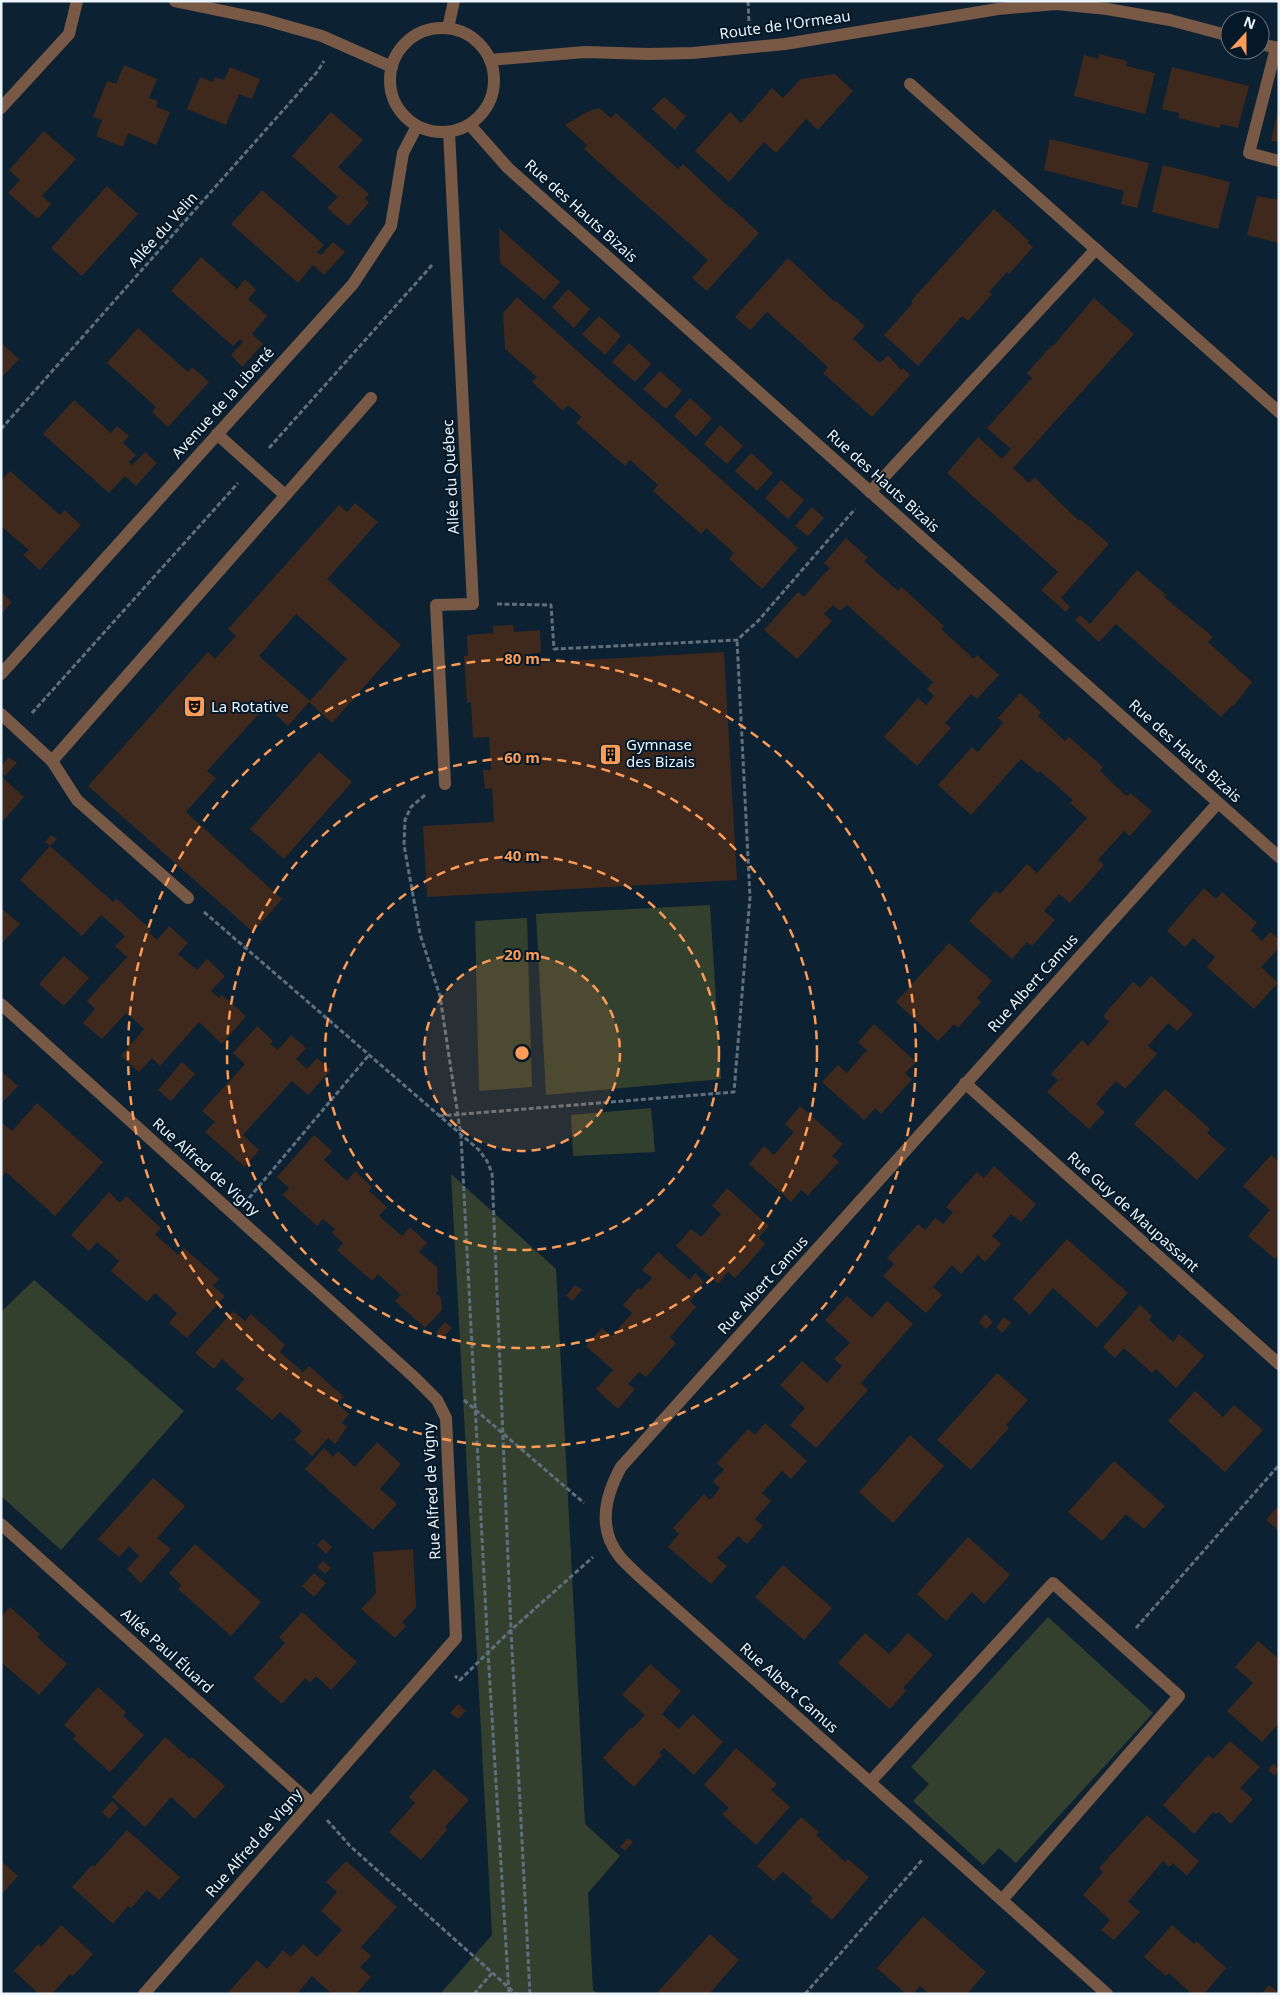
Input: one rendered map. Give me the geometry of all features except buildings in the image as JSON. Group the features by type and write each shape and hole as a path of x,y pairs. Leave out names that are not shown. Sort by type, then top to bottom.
{"street":[{"path":"1,108 69,34 77,1"},
{"path":"174,1 262,19 322,36 392,67"},
{"path":"448,28 454,1"},
{"name":"Route de l'Ormeau","path":"490,60 585,52 693,53 785,44 998,8 1056,4 1108,9 1161,19 1220,34"},
{"path":"448,28 462,32 473,38 483,47 490,60 494,74 494,88 485,109 470,125 449,132 432,131 417,126 406,117 392,94 390,81 396,55 413,37 424,31 448,28"},
{"path":"1278,48 1249,153 1279,161"},
{"path":"910,84 1279,412"},
{"name":"Rue des Hauts Bizais","path":"470,125 508,168 1279,857"},
{"name":"Avenue de la Liberté","path":"1,674 353,284 391,226 403,153 417,126"},
{"name":"Allée du Québec","path":"449,132 473,604"},
{"path":"870,492 1096,249"},
{"path":"52,761 371,398"},
{"path":"217,434 286,495"},
{"path":"445,784 436,605 473,604"},
{"path":"1,714 52,761 77,800 188,898"},
{"name":"Rue Albert Camus","path":"1107,1994 639,1576 619,1556 611,1540 605,1519 606,1500 612,1483 621,1467 1218,803"},
{"name":"Rue Alfred de Vigny","path":"1,1004 414,1378 437,1400 446,1418 456,1638 144,1994"},
{"name":"Rue Guy de Maupassant","path":"965,1084 1279,1364"},
{"name":"Allée Paul Éluard","path":"1,1524 311,1803"},
{"path":"870,1782 1054,1583 1179,1696 1002,1900"}],"path":[{"name":"Allée du Velin","path":"1,429 318,72 336,42"},
{"path":"18,729 455,240"},
{"path":"473,604 551,605 554,649 737,640 758,621 870,492"},
{"path":"439,1116 734,1092 750,898 737,640"},
{"path":"445,784 419,798 410,807 405,820 404,845 420,934 440,996 461,1136 488,1652 509,1994"},
{"path":"188,898 478,1150 487,1161 492,1173 511,1630 530,1994"},
{"path":"235,1215 369,1055"},
{"path":"463,1399 605,1519"},
{"path":"1122,1644 1279,1465"},
{"path":"438,1658 460,1680 511,1630 611,1540"},
{"path":"311,1803 350,1846 516,1994"},
{"path":"805,1994 938,1843"},
{"path":"474,1994 492,1973"}],"green space":[{"path":"710,905 721,1079 546,1095 536,914"},
{"path":"527,918 532,1087 479,1091 475,921"},
{"path":"651,1108 655,1152 573,1156 571,1115"},
{"path":"451,1174 556,1269 585,1824 620,1856 588,1893 593,1990 598,1994 440,1994 492,1935"},
{"path":"34,1280 184,1411 61,1550 1,1496 1,1312"},
{"path":"1048,1617 1153,1713 1016,1863 999,1848 983,1865 913,1801 929,1784 911,1767"}],"place":[{"name":"La Rotative","path":"195,707"},
{"name":"Gymnase des Bizais","path":"610,754"}]}
